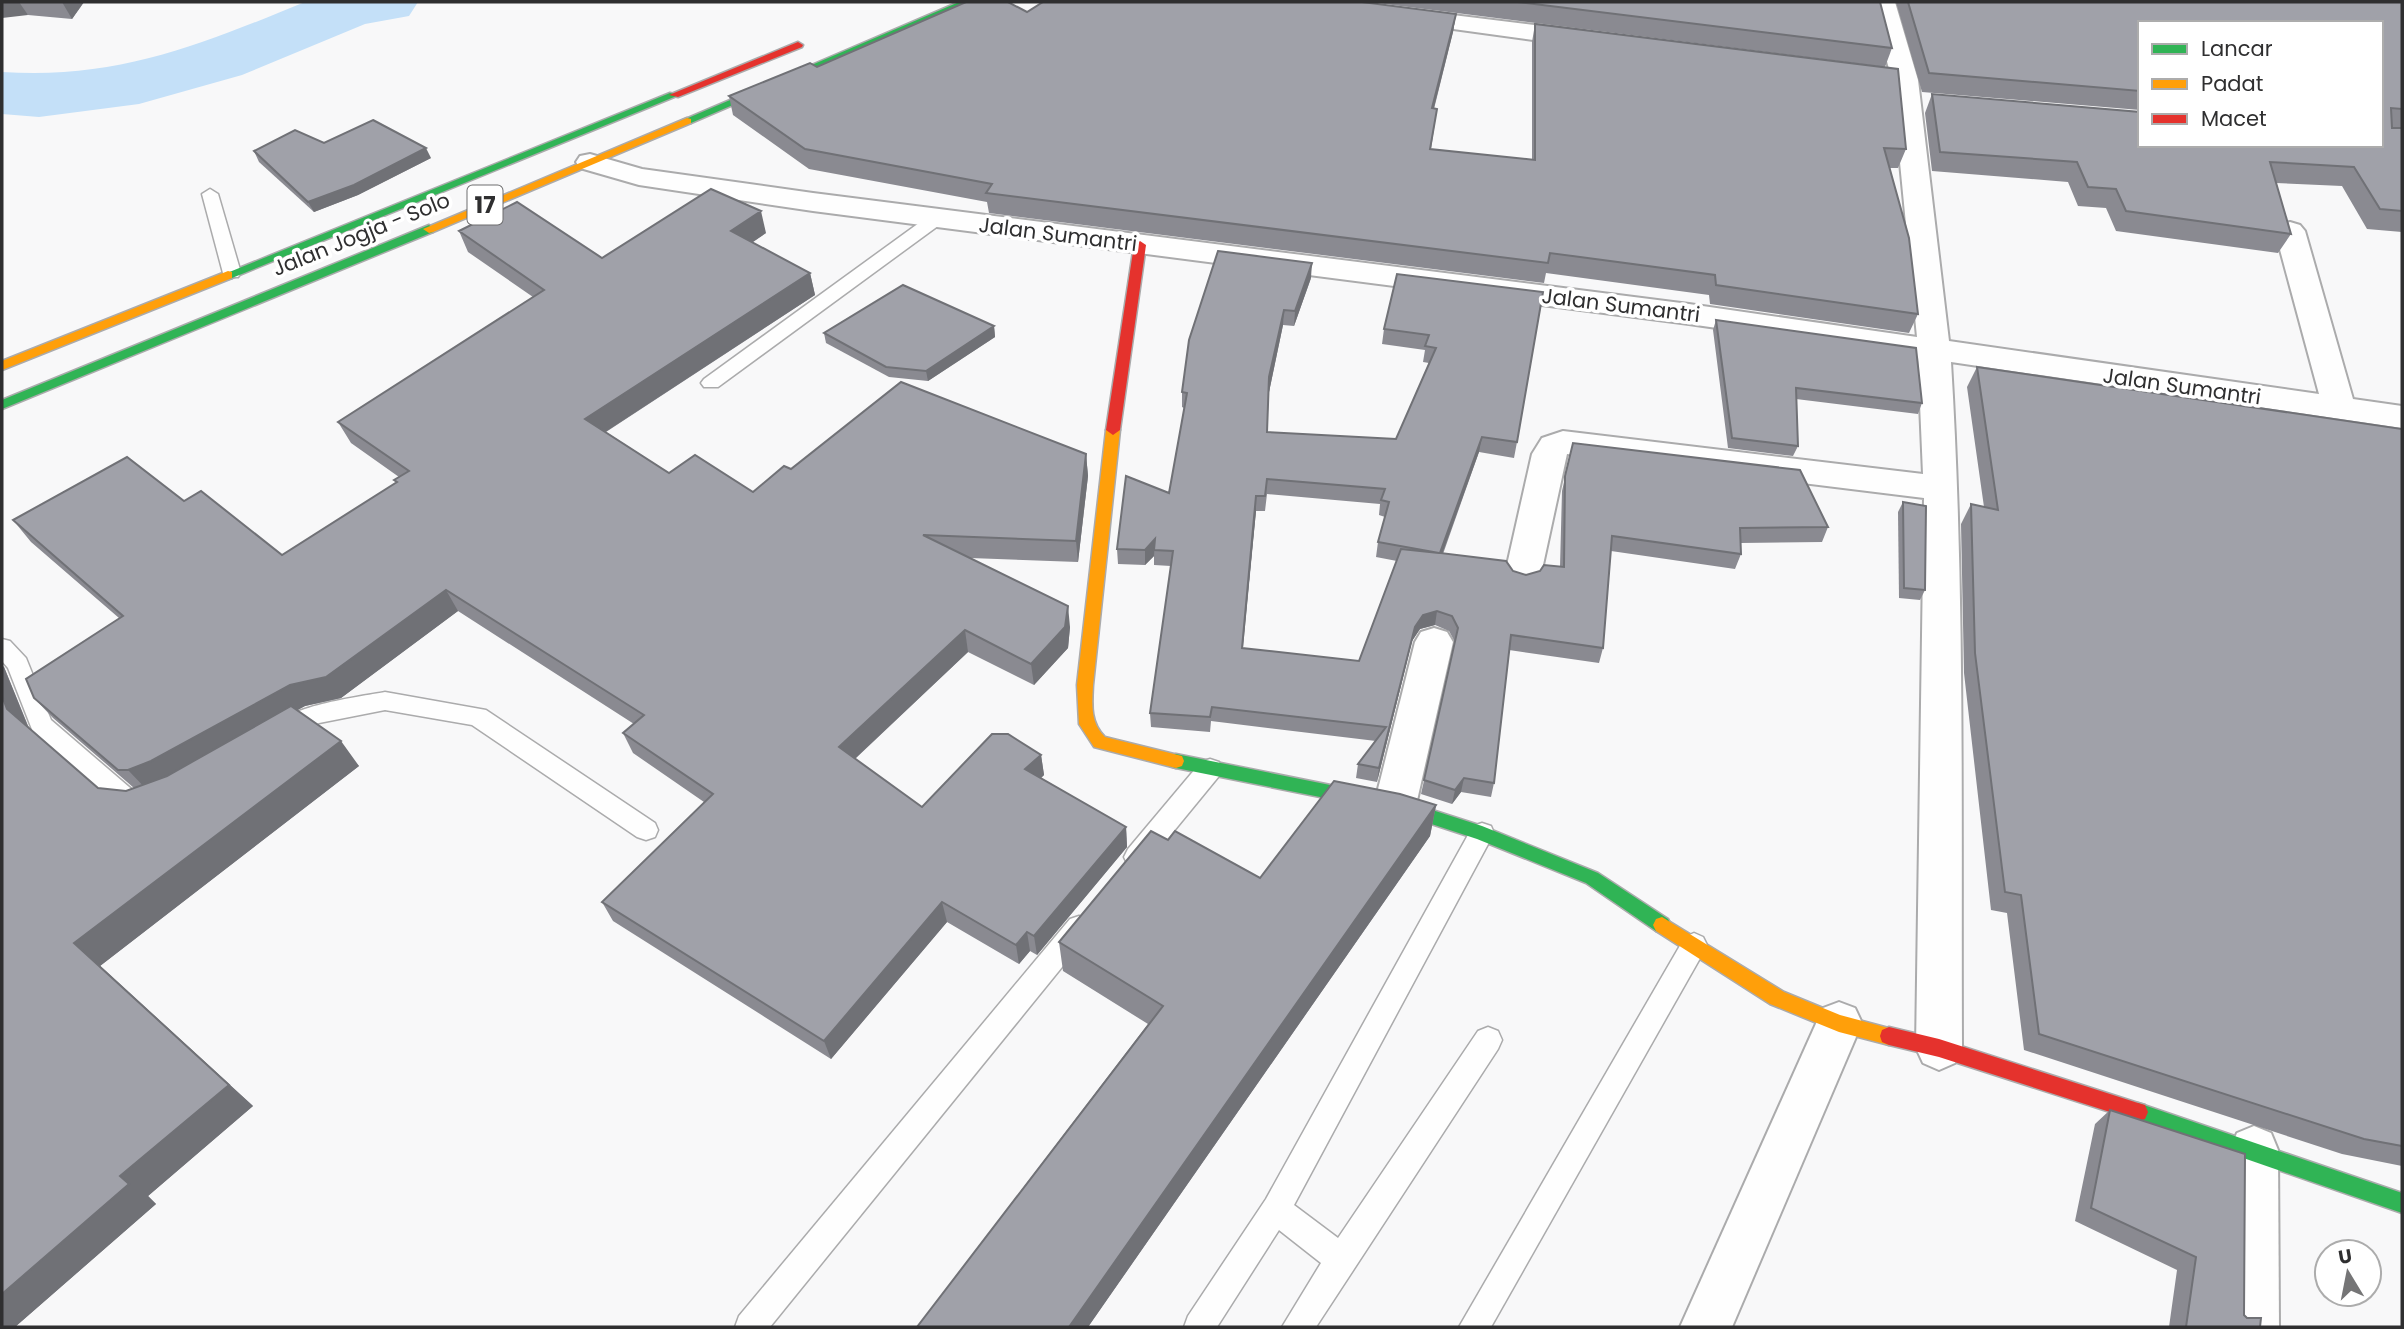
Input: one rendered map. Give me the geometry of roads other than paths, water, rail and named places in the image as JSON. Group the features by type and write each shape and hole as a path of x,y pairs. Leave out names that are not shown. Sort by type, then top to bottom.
{"main road":[{"name":"Jalan Jogja - Solo","path":"2,405 590,162 967,2"},
{"name":"Jalan Jogja - Solo","path":"2,366 817,37"},
{"path":"1140,245 1116,396 1096,579 1085,711 1090,734 1100,741 1210,769 1395,805 1482,833 1591,878 1777,998 1839,1023 1939,1048 2254,1150 2402,1203"}],"street":[{"path":"1883,2 1906,90 1934,351 1941,488 1943,763 1939,1048"},
{"path":"1380,13 1602,41"},
{"name":"Jalan Sumantri","path":"590,162 639,177 936,219 1689,314 2402,417"},
{"path":"2290,232 2339,407"},
{"path":"1523,573 1549,454 1554,446 1563,442 1941,488"},
{"path":"1395,805 1433,642"},
{"path":"1706,1327 1839,1023"},
{"path":"2253,1327 2254,1150"}],"lane":[{"path":"210,194 232,273"},
{"path":"711,383 936,219"},
{"path":"2,646 18,664 41,725 131,803 148,803 158,799"},
{"path":"267,739 314,715 385,701 478,717 646,830"},
{"path":"1121,876 1210,769"},
{"path":"1199,1327 1276,1209 1482,833"},
{"path":"750,1327 1095,908"},
{"path":"1474,1327 1694,945"},
{"path":"1298,1327 1488,1040"},
{"path":"1276,1209 1341,1259"}],"waterway":[{"path":"2,93 39,96 139,83 218,61 352,6 386,2"}]}
